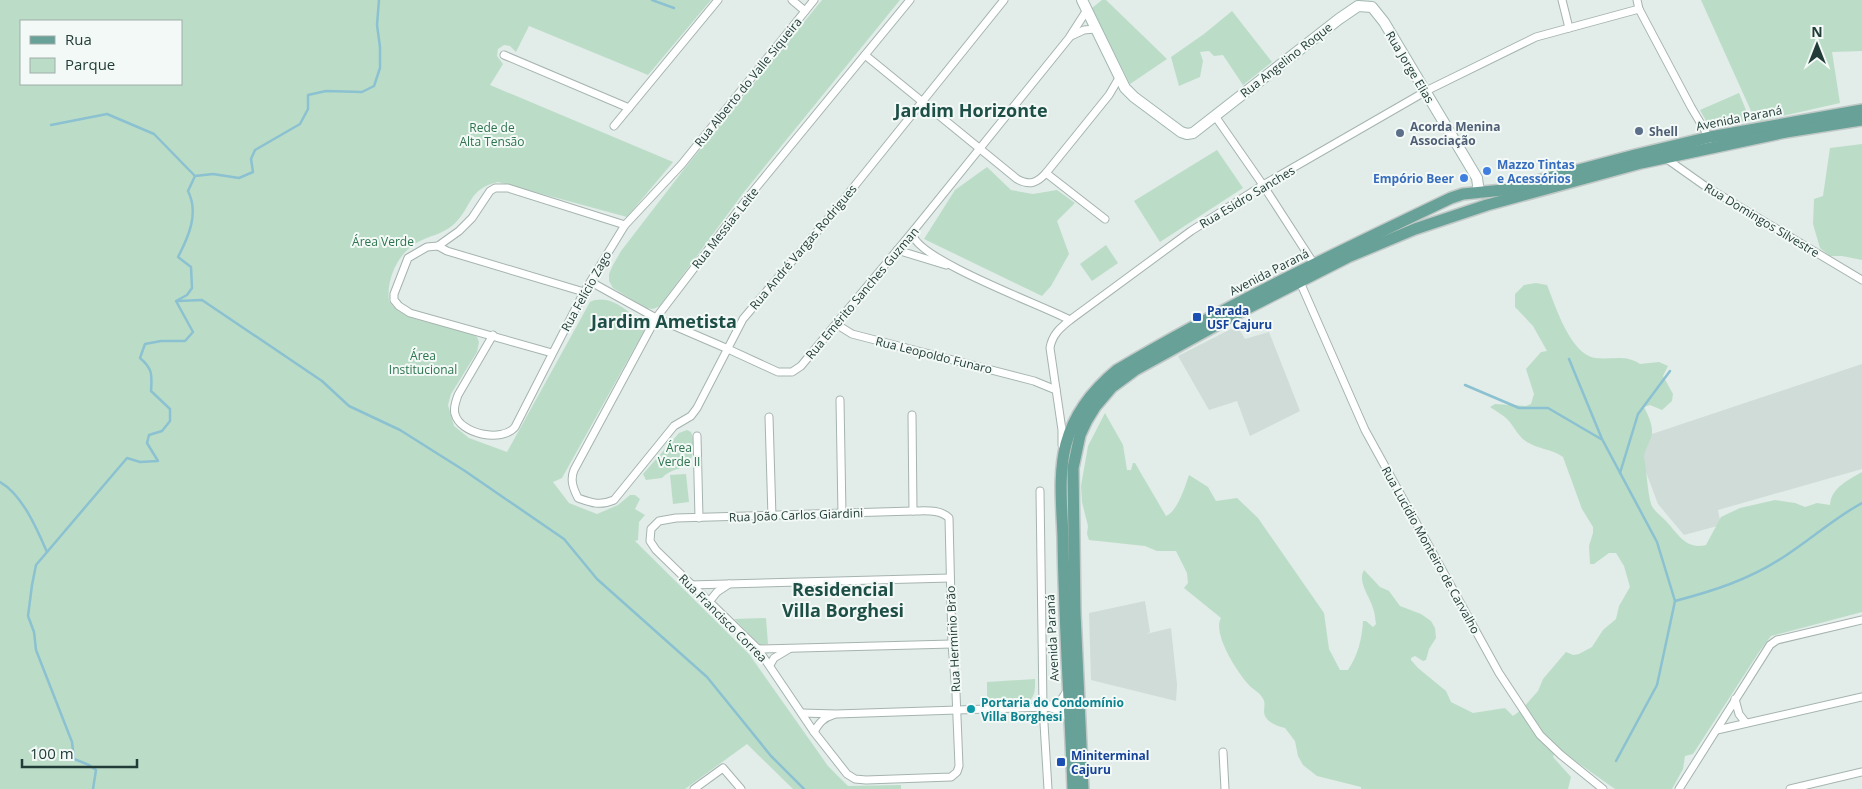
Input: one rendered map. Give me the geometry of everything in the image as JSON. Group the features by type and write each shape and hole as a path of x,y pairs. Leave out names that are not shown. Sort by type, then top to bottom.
{"main road":[{"name":"Avenida Paraná","path":"1083,789 1075,613 1073,487 1075,455 1080,435 1095,407 1112,387 1128,375 1209,328 1348,257 1415,229 1486,205 1713,142 1862,110"},
{"name":"Avenida Paraná","path":"1073,789 1062,556 1063,461 1066,443 1077,416 1096,389 1117,370 1197,324 1314,264 1451,198 1463,194 1503,190 1635,155 1862,120"},
{"path":"1415,229 1434,218 1472,204 1479,193"}],"street":[{"path":"614,126 718,0"},
{"path":"792,0 805,10"},
{"name":"Rua Alberto do Valle Siqueira","path":"682,164 814,0"},
{"name":"Rua Messias Leite","path":"571,477 580,456 656,318 750,195 910,0"},
{"name":"Rua André Vargas Rodrigues","path":"571,477 572,486 578,498 595,504 604,504 614,500 674,426 691,416 697,408 743,319 832,214 1004,0"},
{"path":"1082,0 1125,88 1109,95"},
{"path":"1562,0 1569,28"},
{"path":"1637,0 1691,107 1713,142"},
{"name":"Rua Jorge Elias","path":"1354,3 1372,7 1377,12 1477,178 1479,193"},
{"name":"Rua Angelino Roque","path":"1125,88 1134,97 1181,132 1192,133 1339,19 1354,3"},
{"name":"Rua Esidro Sanches","path":"1063,461 1062,430 1051,342 1059,329 1070,320 1191,231 1263,185 1425,92 1536,37 1640,8"},
{"name":"Rua Emérito Sanches Guzman","path":"591,282 656,318 778,372 787,373 801,366 980,148 1068,38 1086,10"},
{"path":"1068,38 1080,32 1095,29"},
{"path":"504,55 630,108"},
{"path":"865,55 1022,182 1033,183 1039,181 1046,173 1109,95 1119,78"},
{"path":"1215,116 1263,185 1314,264"},
{"name":"Rua Domingos Silvestre","path":"1664,157 1705,186 1862,280"},
{"name":"Rua Felício Zago","path":"493,335 458,395 455,405 455,414 460,422 473,431 488,436 512,432 584,292 625,225 682,164"},
{"path":"1046,173 1105,219"},
{"path":"552,353 410,312 399,306 394,300 394,294 408,258 427,247 438,246 459,232 472,218 490,191 502,187 625,225"},
{"path":"914,230 913,236 920,247 954,267 1070,320"},
{"path":"438,246 447,252 584,292"},
{"path":"897,250 954,267"},
{"name":"Rua Lucídio Monteiro de Carvalho","path":"1300,282 1365,430 1499,673 1540,735 1561,756 1603,789"},
{"name":"Rua Leopoldo Funaro","path":"836,324 852,334 1034,381 1056,390"},
{"path":"1034,381 1046,379 1050,376 1053,367"},
{"path":"840,400 842,514"},
{"path":"912,415 913,511"},
{"path":"769,417 772,516"},
{"path":"697,436 699,518"},
{"path":"1040,491 1048,789"},
{"name":"Rua João Carlos Giardini","path":"651,529 659,521 676,518 913,511 945,514"},
{"name":"Rua Hermínio Brão","path":"854,779 951,778 957,772 959,766 952,644 950,518 945,514"},
{"name":"Rua Francisco Correa","path":"651,529 650,541 656,550 758,649 814,732 847,774 854,779"},
{"path":"690,585 950,578"},
{"path":"709,602 717,592 731,584"},
{"path":"1680,789 1773,641 1862,620"},
{"path":"758,649 952,644"},
{"path":"770,665 774,658 789,648"},
{"path":"1045,707 1061,700 1068,688"},
{"path":"1717,730 1862,697"},
{"path":"1735,699 1739,714 1746,723"},
{"path":"802,713 836,714 1045,707 1061,710 1070,721"},
{"path":"814,732 819,723 827,717 836,714"},
{"path":"1223,752 1225,789"},
{"path":"694,789 723,768 741,789"},
{"path":"1790,789 1862,772"}],"shaded area":[{"path":"1237,326 1245,339 1269,332 1300,411 1250,436 1237,401 1209,410 1178,356"},
{"path":"1862,364 1862,469 1718,510 1721,525 1684,535 1658,504 1634,440"},
{"path":"1145,601 1150,632 1146,634 1171,628 1177,685 1176,701 1091,680 1089,613"}],"green space":[{"path":"0,0 711,0 648,75 529,26 516,52 510,46 504,45 498,49 497,56 503,64 490,85 673,162 627,217 498,182 488,185 475,194 464,212 445,231 418,242 411,247 399,260 389,284 389,301 396,309 417,320 455,328 477,337 479,342 477,352 451,394 448,405 454,426 469,438 507,452 590,302 604,300 611,302 642,323 644,331 562,478 553,482 569,503 597,514 618,505 630,495 635,495 640,499 635,509 645,515 639,522 638,540 635,541 749,654 828,766 848,786 901,785 901,789 793,789 747,744 685,789 0,789"},
{"path":"822,0 900,0 744,192 660,306 653,309 646,308 613,288 609,281 609,274 621,251 685,168"},
{"path":"1102,0 1106,0 1167,59 1130,84 1092,8"},
{"path":"1701,0 1862,0 1862,51 1832,52 1840,103 1756,122"},
{"path":"1232,11 1272,62 1243,85 1223,55 1214,56 1209,51 1200,52 1203,61 1200,77 1179,86 1171,57 1204,34"},
{"path":"1739,93 1750,120 1710,128 1700,110"},
{"path":"1862,144 1862,260 1830,256 1820,248 1813,224 1814,199 1823,196 1830,148"},
{"path":"1217,150 1243,188 1160,242 1134,201"},
{"path":"987,167 1011,190 1033,194 1057,190 1075,203 1057,221 1069,254 1051,286 1042,296 924,239 955,190"},
{"path":"1106,245 1118,263 1092,281 1080,264"},
{"path":"1536,283 1547,285 1565,328 1578,348 1586,355 1595,358 1629,359 1640,364 1659,362 1668,366 1663,376 1673,394 1672,401 1662,410 1650,405 1644,407 1650,420 1652,434 1644,457 1652,506 1679,536 1688,543 1699,546 1706,545 1721,517 1740,508 1775,500 1795,503 1805,507 1817,503 1830,505 1833,494 1837,489 1846,481 1862,472 1862,612 1771,636 1693,754 1685,756 1683,769 1672,789 1615,789 1557,748 1553,757 1571,777 1568,789 1361,789 1361,787 1317,776 1303,765 1298,756 1295,741 1285,728 1269,721 1264,712 1263,699 1243,678 1232,662 1220,633 1219,625 1221,618 1184,588 1188,583 1187,573 1176,551 1157,551 1145,546 1089,540 1081,486 1088,446 1105,413 1123,445 1127,470 1131,470 1133,463 1135,463 1166,516 1174,510 1189,475 1208,487 1216,501 1237,498 1258,518 1324,613 1329,649 1340,670 1348,670 1357,653 1363,621 1366,621 1373,627 1376,624 1374,610 1363,584 1362,575 1364,570 1380,587 1389,591 1400,606 1421,614 1431,621 1435,628 1436,638 1429,649 1426,660 1423,661 1415,656 1411,660 1446,691 1451,702 1473,713 1505,708 1513,716 1538,691 1543,679 1566,652 1573,655 1579,654 1592,647 1603,630 1616,619 1619,606 1630,587 1624,566 1616,553 1609,553 1594,564 1590,564 1589,546 1593,527 1582,509 1563,457 1527,442 1506,418 1490,407 1495,404 1526,406 1531,404 1534,394 1526,369 1541,352 1547,351 1533,326 1515,307 1515,294 1524,285"},
{"name":"Área Verde II","path":"687,430 691,432 693,439 690,462 662,478 646,480 643,474 679,433"},
{"path":"686,474 689,502 673,504 670,475"},
{"path":"766,618 768,644 760,645 734,619"},
{"path":"1035,679 1034,694 1028,702 987,703 987,682"}],"waterway":[{"path":"93,789 96,770 74,759 72,742 36,650 34,632 28,616 36,565 127,458 140,462 158,461 147,443 149,435 162,431 170,421 170,409 151,391 151,373 140,358 145,344 161,341 185,341 193,332 176,301 187,295 192,288 191,267 178,257 189,233 193,216 193,208 188,191 195,176 213,174 239,178 253,172 251,159 255,150 300,124 308,109 308,95 326,91 362,92 374,86 380,68 377,25 379,0"},
{"path":"652,0 674,8"},
{"path":"51,125 107,114 154,134 194,175"},
{"path":"178,301 202,300 322,381 349,406 400,430 465,471 564,539 597,579 707,677 771,756 804,789"},
{"path":"1569,359 1602,439 1657,542 1675,601 1657,685 1616,761"},
{"path":"1620,473 1638,414 1670,371"},
{"path":"1465,385 1519,408 1548,408 1601,439"},
{"path":"0,482 22,503 34,523 47,552"},
{"path":"1675,601 1717,589 1756,573 1782,558 1862,503"}],"place":[{"name":"Shell","path":"1639,131"},
{"name":"Acorda Menina Associação","path":"1400,133"},
{"name":"Mazzo Tintas e Acessórios","path":"1487,171"},
{"name":"Empório Beer","path":"1464,178"},
{"name":"Parada USF Cajuru","path":"1197,317"},
{"name":"Portaria do Condomínio Villa Borghesi","path":"971,709"},
{"name":"Miniterminal Cajuru","path":"1061,762"}],"district":[{"name":"Jardim Horizonte","path":"971,110"},
{"name":"Jardim Ametista","path":"664,321"},
{"name":"Residencial Villa Borghesi","path":"843,599"}],"park label":[{"name":"Rede de Alta Tensão","path":"492,134"},
{"name":"Área Verde","path":"383,241"},
{"name":"Área Institucional","path":"423,362"}]}
